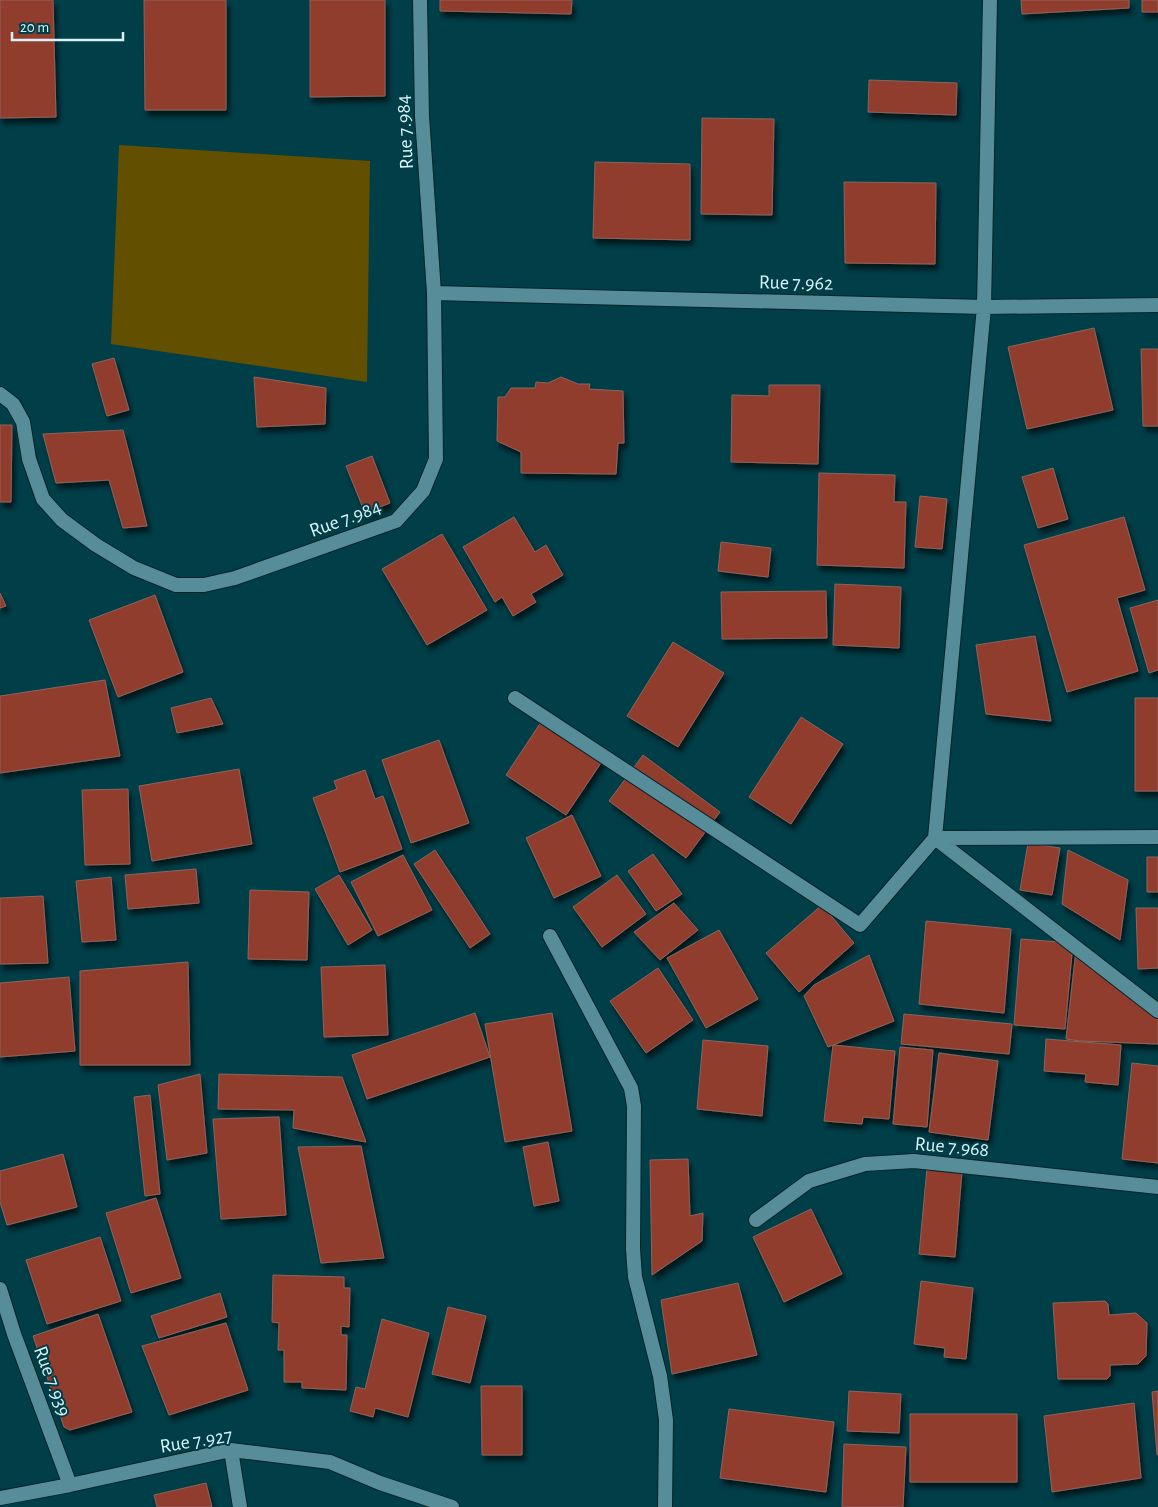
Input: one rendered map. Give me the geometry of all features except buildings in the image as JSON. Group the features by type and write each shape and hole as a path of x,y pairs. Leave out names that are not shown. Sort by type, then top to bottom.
{"street":[{"name":"Rue 7.984","path":"0,394 13,404 23,422 29,459 42,499 62,520 96,545 134,568 176,584 204,585 235,578 396,521 423,491 436,459 434,293 422,116 420,0"},
{"path":"516,698 860,924 934,838 984,307 990,0"},
{"name":"Rue 7.962","path":"434,293 984,307 1158,305"},
{"path":"934,838 1158,836"},
{"path":"934,838 1158,1011"},
{"path":"550,936 631,1088 634,1106 632,1249 635,1277 660,1376 666,1420 664,1507"},
{"name":"Rue 7.968","path":"756,1220 809,1182 865,1164 914,1161 1158,1187"},
{"name":"Rue 7.939","path":"0,1289 14,1334 70,1485"},
{"path":"231,1450 240,1507"},
{"name":"Rue 7.927","path":"0,1498 70,1485 231,1450 330,1462 380,1483 452,1507"}],"shaded area":[{"path":"119,145 370,161 367,382 111,344"}]}
